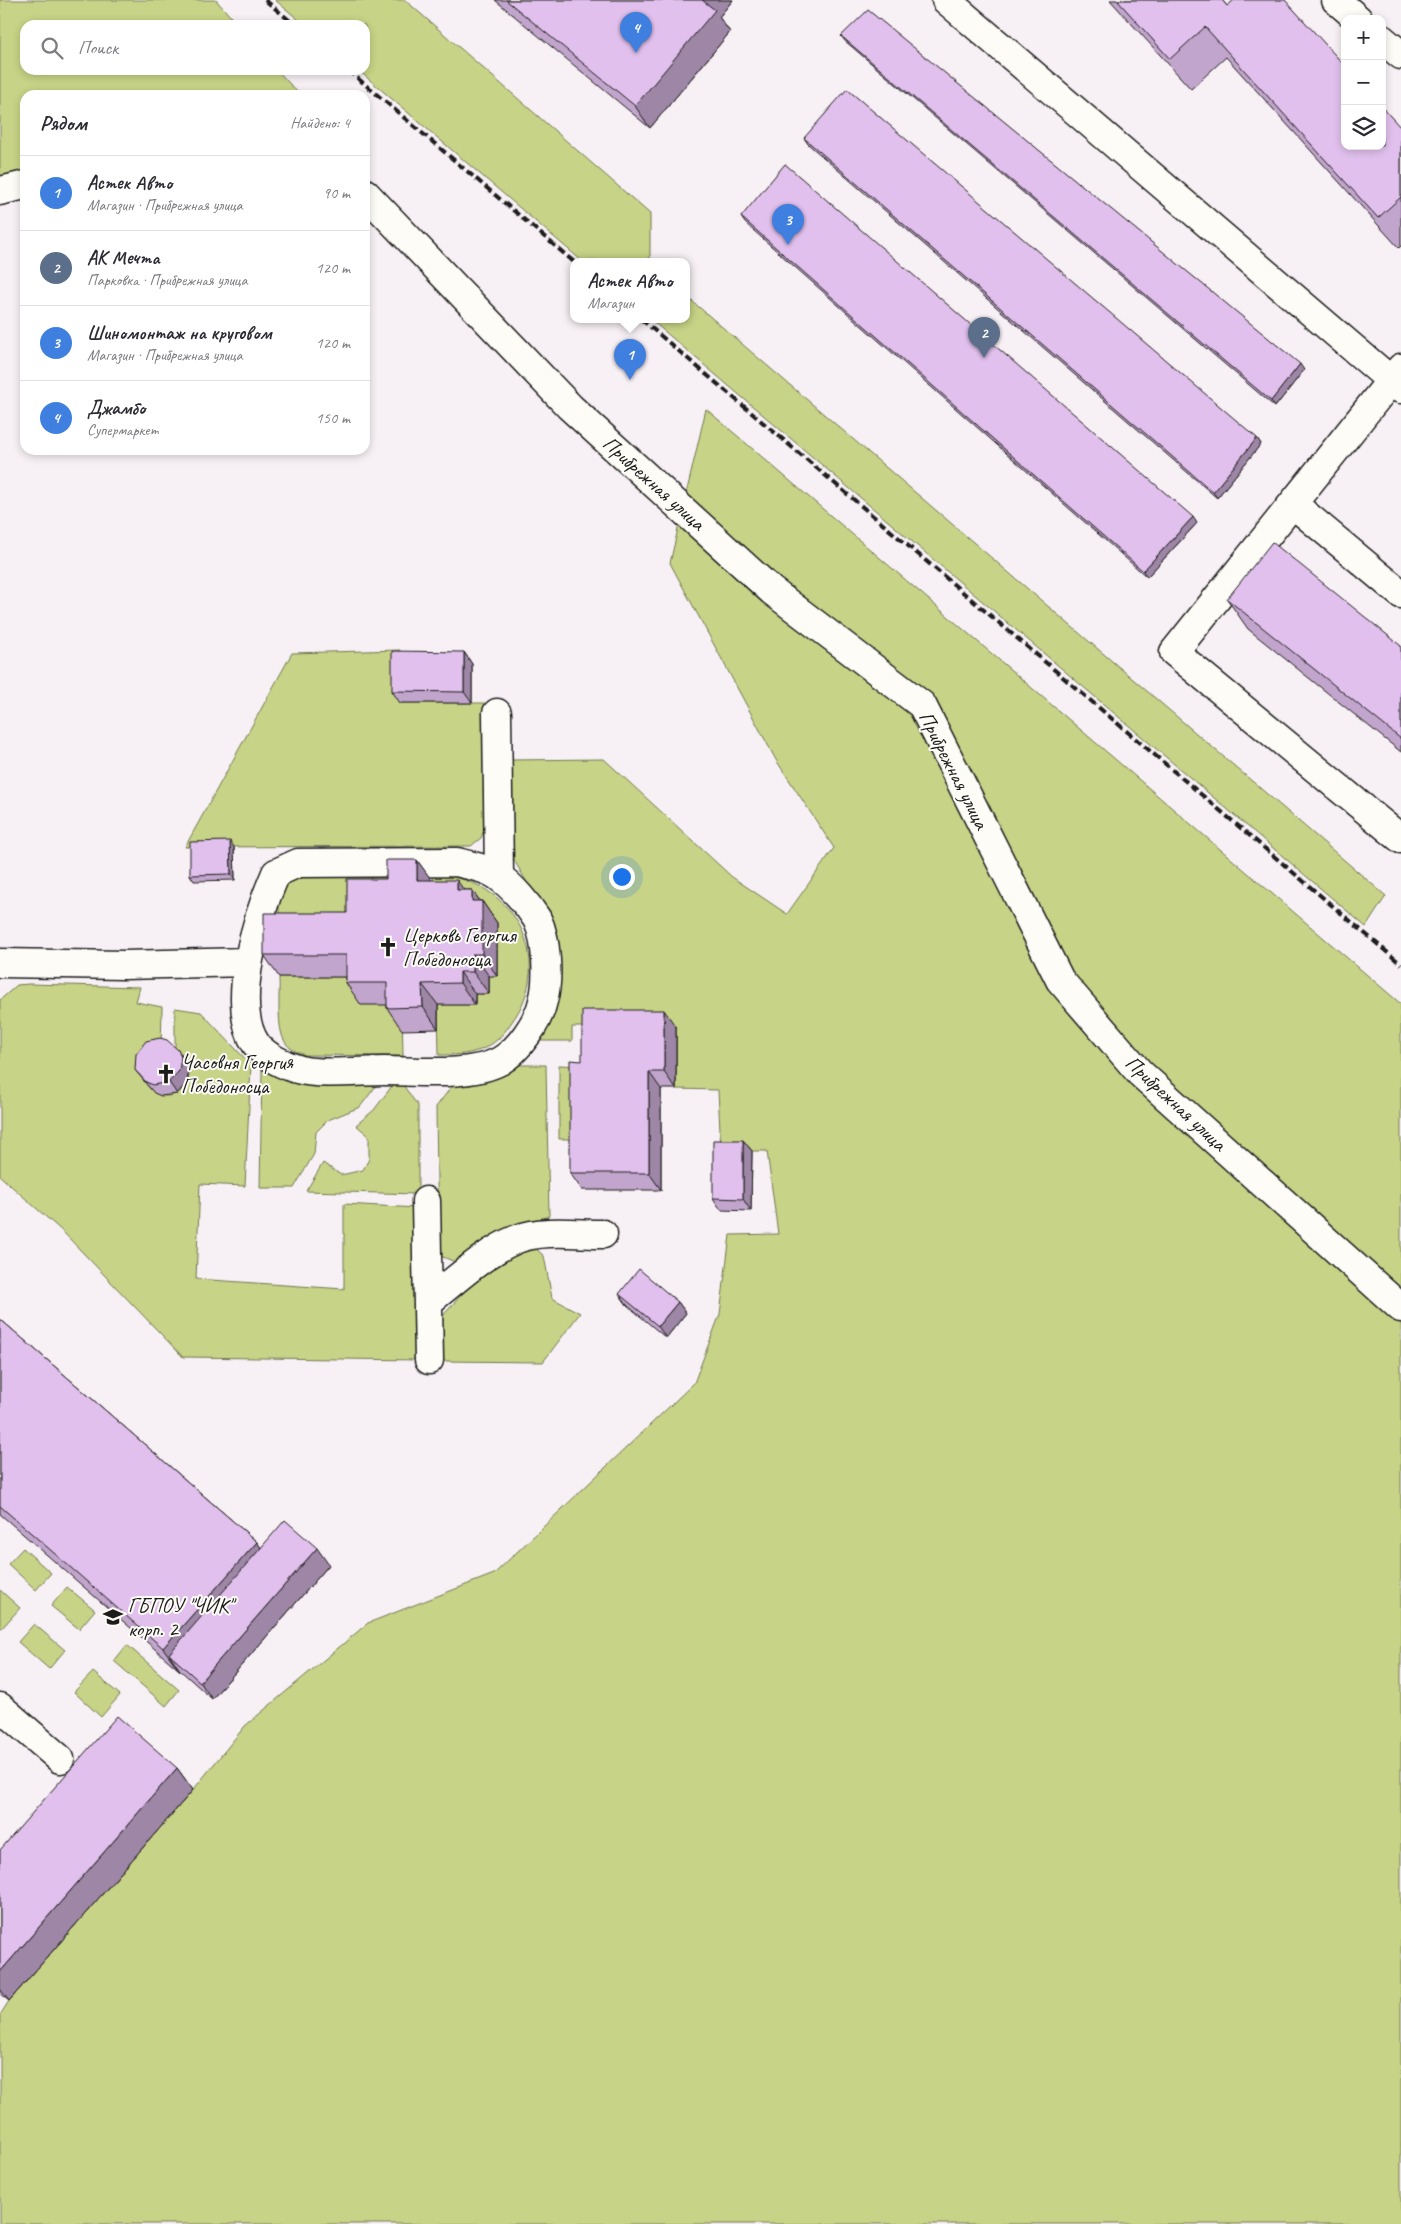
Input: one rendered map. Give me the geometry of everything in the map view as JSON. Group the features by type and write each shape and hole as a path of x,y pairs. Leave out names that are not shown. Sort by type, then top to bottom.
{"street":[{"path":"946,0 1398,380 1293,504 1174,652 1401,839"},
{"path":"1336,0 1353,15"},
{"path":"1386,42 1401,55"},
{"path":"0,191 20,186"},
{"name":"Прибрежная улица","path":"370,198 570,407 772,591 922,705 1060,980 1140,1073 1401,1308"},
{"path":"1293,504 1401,594"},
{"path":"497,713 499,877"},
{"path":"457,862 485,869 499,877 537,920 545,944 543,1002 524,1039 500,1061 474,1070 302,1071 273,1059 257,1044 246,1024 246,962 267,893 276,873 298,863 457,862"},
{"path":"0,963 124,964 246,962"},
{"path":"426,1201 429,1360"},
{"path":"428,1302 492,1253 518,1239 548,1234 603,1234"},
{"path":"1,1710 60,1759"}],"green space":[{"path":"0,0 216,0 234,20 20,20 20,75 282,75 295,90 20,90 20,174 0,178"},
{"path":"275,0 405,0 650,214 650,258 578,258 364,75 370,75 370,20 299,20"},
{"path":"690,299 1386,896 1366,927 655,323 690,323"},
{"path":"706,409 1401,1004 1401,2224 0,2224 0,2015 9,2001 193,1790 245,1726 368,1623 494,1574 694,1383 720,1314 730,1235 778,1234 767,1151 721,1151 718,1090 676,1089 676,1027 572,1027 572,1041 536,1041 554,1009 559,992 555,924 548,909 529,886 514,860 510,760 604,759 732,877 787,914 834,848 776,760 670,563"},
{"path":"400,650 400,703 485,703 486,824 481,838 471,846 185,847 292,653"},
{"path":"304,875 400,875 362,935 279,935 279,894 285,883"},
{"path":"433,875 461,879 485,889 505,905 519,925 528,948 530,973 525,998 511,1023 494,1042 485,1048 470,1053 439,1055 438,1005 475,1005 475,994 489,994 489,976 433,902"},
{"path":"279,977 361,977 402,1005 403,1056 305,1055 291,1048 285,1042 280,1028"},
{"path":"17,985 140,987 136,1002 162,1007 161,1051 144,1081 153,1092 163,1096 173,1095 182,1090 187,1082 189,1072 185,1062 175,1052 175,1008 201,1012 251,1065 245,1186 200,1184 196,1279 344,1289 344,1204 418,1208 418,1360 183,1357 63,1232 0,1176 0,1000"},
{"path":"517,1065 546,1065 549,1216 524,1224 458,1263 438,1255 436,1107 452,1086 486,1082"},
{"path":"559,1065 583,1066 582,1139 559,1139"},
{"path":"262,1069 301,1084 376,1086 360,1107 328,1120 316,1132 314,1154 294,1188 260,1188"},
{"path":"403,1085 418,1106 418,1194 306,1191 323,1163 341,1175 363,1170 369,1159 369,1136 356,1125 374,1110 392,1086"},
{"path":"522,1248 536,1249 544,1256 552,1298 580,1313 543,1362 440,1361 440,1319 479,1275"},
{"path":"23,1548 51,1573 36,1590 8,1564"},
{"path":"67,1587 95,1610 79,1629 51,1606"},
{"path":"0,1590 20,1608 2,1628 0,1627"},
{"path":"34,1624 65,1650 49,1669 18,1642"},
{"path":"127,1645 179,1690 166,1706 114,1661"},
{"path":"93,1672 120,1695 101,1717 74,1692"}],"building":[{"path":"506,0 702,0 715,10 635,106"},
{"path":"1117,0 1222,0 1227,6 1234,0 1285,0 1341,62 1341,150 1386,150 1386,111 1401,128 1401,197 1378,218 1205,27 1170,59"},
{"path":"868,10 1300,364 1271,401 841,36"},
{"path":"847,89 1257,438 1213,492 804,138"},
{"path":"785,164 1193,517 1143,571 741,217"},
{"path":"1272,542 1401,646 1401,739 1227,599"},
{"path":"392,651 464,652 464,692 392,691"},
{"path":"230,841 231,874 190,875 190,842"},
{"name":"Церковь Георгия Победоносца","path":"386,860 417,860 417,880 457,880 457,890 472,890 472,901 482,901 482,954 473,954 473,972 460,972 460,983 422,984 423,1007 387,1008 387,983 346,983 346,955 264,955 264,913 347,913 347,879 386,879"},
{"path":"582,1010 664,1010 664,1072 649,1072 649,1173 570,1173 570,1060 582,1061"},
{"name":"Часовня Георгия Победоносца","path":"160,1038 167,1040 178,1050 181,1057 179,1071 169,1082 153,1085 146,1082 135,1070 136,1054 146,1041"},
{"path":"713,1140 743,1140 743,1199 713,1198"},
{"path":"639,1269 678,1302 658,1326 619,1294"},
{"path":"0,1319 257,1542 163,1648 0,1506"},
{"path":"285,1520 317,1548 200,1682 169,1654"},
{"path":"117,1716 177,1768 0,1972 0,1850"}],"railway":[{"path":"265,0 289,20"},
{"path":"354,75 570,259"},
{"path":"646,323 1401,964"}],"place":[{"name":"Джамбо","path":"636,53"},
{"name":"Шиномонтаж на круговом","path":"788,245"},
{"name":"АК Мечта","path":"984,358"},
{"name":"Астек Авто","path":"630,380"},
{"name":"Церковь Георгия Победоносца","path":"388,947"},
{"name":"Часовня Георгия Победоносца","path":"166,1074"},
{"name":"ГБПОУ \"ЧИК\" корп. 2","path":"113,1617"}]}
